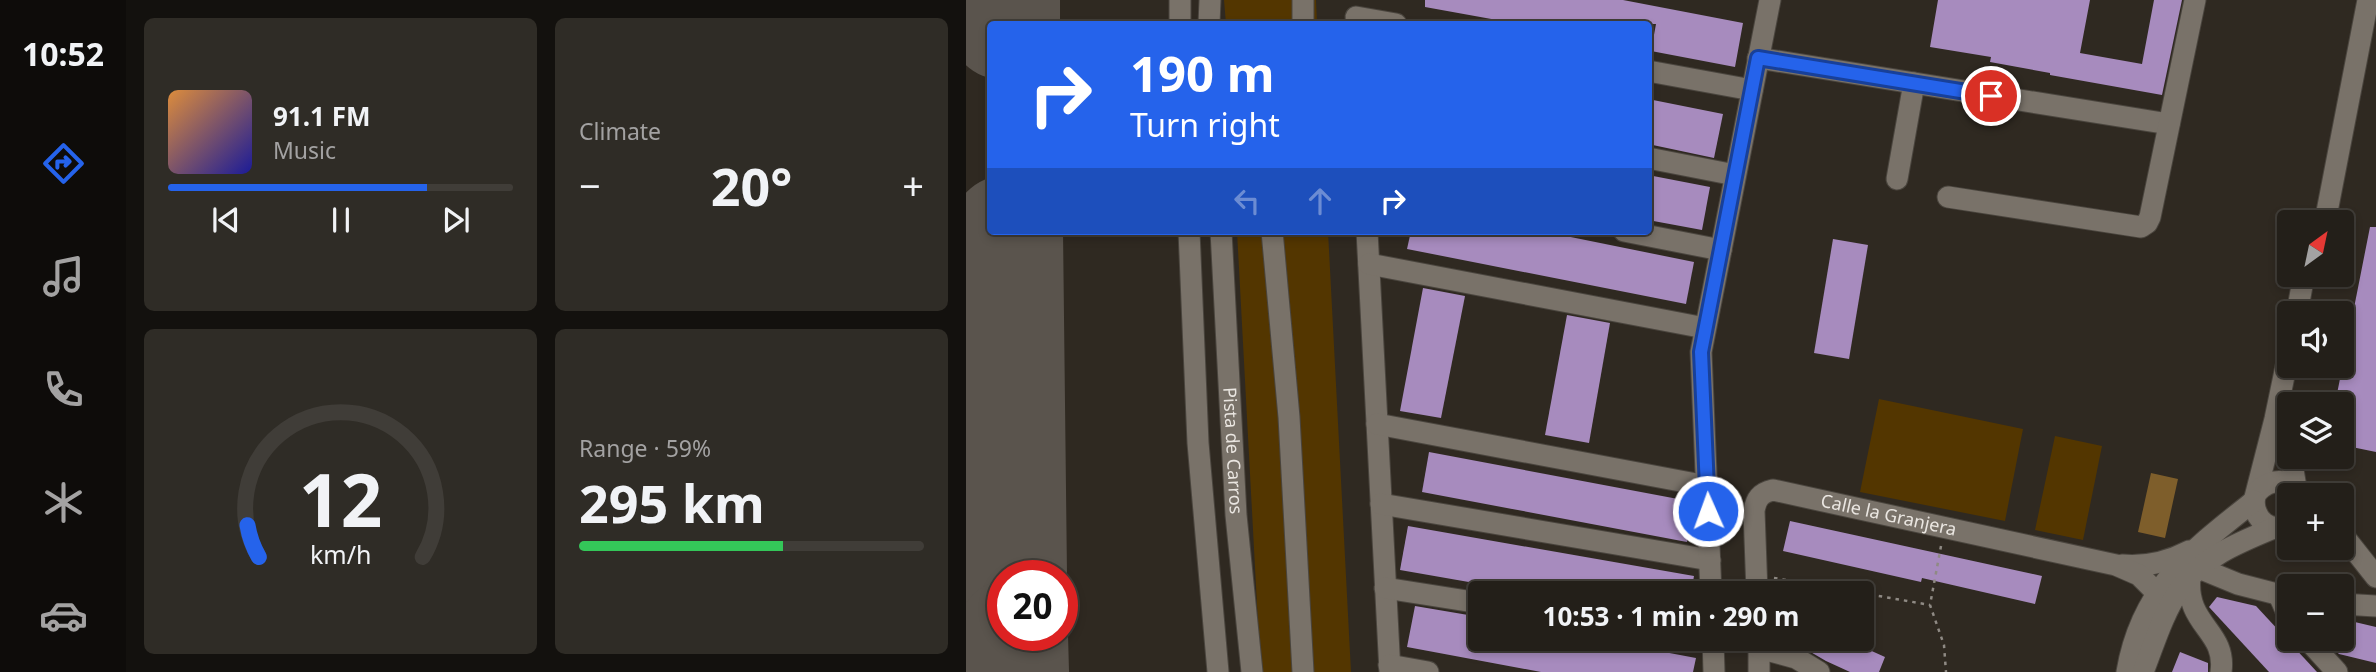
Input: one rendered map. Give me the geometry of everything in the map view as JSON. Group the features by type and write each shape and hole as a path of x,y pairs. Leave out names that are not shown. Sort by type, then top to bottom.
{"street":[{"path":"1180,0 1180,21"},
{"path":"1209,21 1210,0"},
{"path":"1303,0 1303,21"},
{"path":"1711,581 1701,368 1705,328 1770,0"},
{"path":"1948,197 2141,227 2147,223 2195,0"},
{"path":"2318,210 2360,56 2356,0"},
{"path":"2328,210 2360,56 2368,0"},
{"path":"1356,14 1384,21"},
{"path":"1758,58 2169,124"},
{"path":"1652,72 1752,90"},
{"path":"1897,179 1914,83"},
{"path":"1652,159 1735,175"},
{"path":"1189,235 1198,443 1218,672"},
{"name":"Pista de Carros","path":"1221,235 1236,514 1252,672"},
{"path":"1272,235 1289,417 1303,672"},
{"path":"1367,235 1390,668 1428,672"},
{"path":"1644,235 1721,250"},
{"path":"1369,264 1705,328"},
{"path":"2277,526 2265,525 2258,519 2255,510 2283,378"},
{"path":"1377,424 1707,486"},
{"path":"2127,672 2138,634 2157,593 2194,564 2264,485 2272,481 2285,483"},
{"name":"Calle la Granjera","path":"1757,581 1754,511 1756,500 1764,492 1773,490 2116,565 2139,575 2157,593"},
{"path":"1381,504 1710,560"},
{"path":"2143,672 2172,601 2194,564 2277,530"},
{"path":"2354,549 2374,574"},
{"name":"Calle la Granjera","path":"2116,565 2156,563 2180,556 2194,564"},
{"path":"2354,560 2374,574"},
{"path":"2194,564 2238,584 2277,594"},
{"path":"2194,564 2190,600 2200,621 2217,642 2221,652 2221,672"},
{"path":"1385,588 1468,601"},
{"path":"2354,605 2376,606"},
{"path":"1711,651 1714,672"},
{"path":"1759,651 1759,672"},
{"path":"1777,651 1796,658 1819,672"},
{"path":"2318,651 2337,672"}],"path":[{"path":"1944,528 1930,605 1944,645 1946,672"},
{"path":"1874,595 1930,605"}],"shaded area":[{"path":"1224,0 1316,0 1317,21 1226,21"},
{"path":"1237,235 1328,235 1351,672 1263,672 1258,623"},
{"path":"1879,399 2023,429 2005,521 1860,492"},
{"path":"2055,436 2102,446 2083,540 2035,530"},
{"path":"2151,473 2178,479 2165,538 2138,532"}],"building":[{"path":"1425,0 1623,0 1743,23 1735,67 1652,51 1656,24 1652,24 1652,21 1502,21 1425,7"},
{"path":"1938,0 2090,0 2080,53 2142,64 2154,0 2182,0 2162,95 2050,75 1990,62 1991,57 1930,47"},
{"path":"1652,100 1723,114 1714,158 1652,145"},
{"path":"1652,176 1710,187 1702,230 1652,221"},
{"path":"2370,227 2376,227 2376,452 2354,447 2354,392 2337,392 2340,378 2354,378 2354,308"},
{"path":"1410,235 1561,235 1694,262 1686,304 1407,249"},
{"path":"1833,239 1868,245 1849,359 1814,353"},
{"path":"1423,288 1465,296 1441,418 1400,411"},
{"path":"1567,315 1610,323 1589,443 1545,435"},
{"path":"1429,452 1694,502 1687,542 1422,492"},
{"path":"1790,521 2042,576 2035,604 1922,578 1921,582 1783,551"},
{"path":"1408,526 1694,576 1693,581 1468,582 1400,570"},
{"path":"2217,597 2256,606 2277,629 2277,651 2298,651 2317,672 2269,672 2209,607"},
{"path":"1415,606 1468,615 1468,651 1659,651 1696,658 1693,672 1541,672 1407,647"},
{"path":"2354,622 2376,627 2376,663 2336,651 2354,651"},
{"path":"1809,651 1872,651 1885,657 1879,672 1850,672"},
{"path":"2180,652 2208,663 2208,672 2172,672"}],"taxiway":[{"path":"966,238 987,219"},
{"path":"966,251 991,264 1007,288"},
{"path":"966,488 992,453 1009,412"},
{"path":"966,575 987,592"}],"runway":[{"path":"1004,0 1004,21"},
{"path":"1007,235 1011,560"},
{"path":"1012,651 1013,672"}],"route":[{"path":"1708,511 1701,352 1758,58 1991,96"}]}
